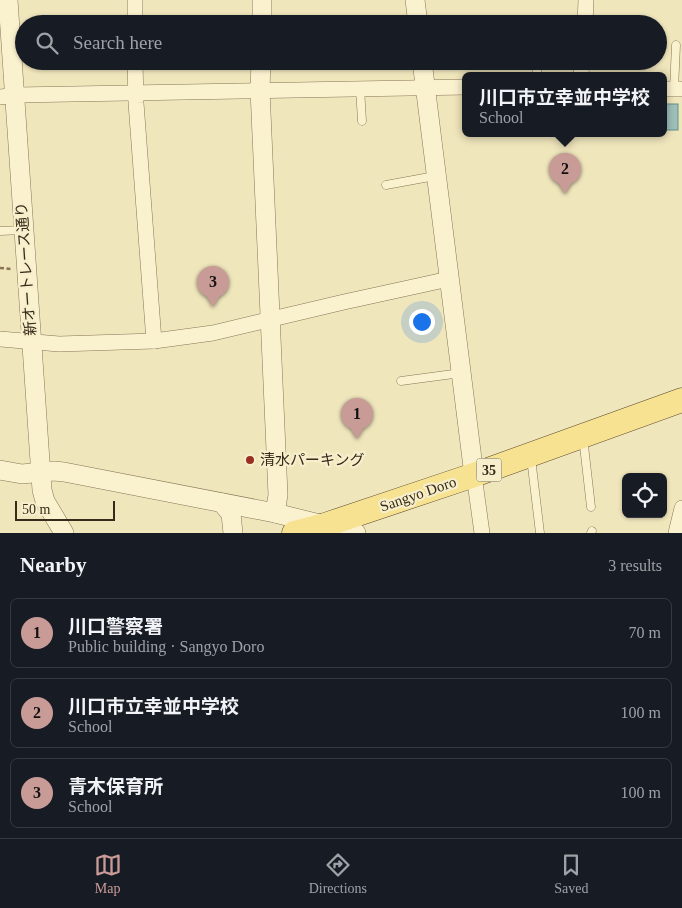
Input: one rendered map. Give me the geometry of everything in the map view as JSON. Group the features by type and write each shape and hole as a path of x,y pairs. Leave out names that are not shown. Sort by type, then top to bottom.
{"main road":[{"name":"Sangyo Doro","path":"294,533 325,526 474,475 682,400"}],"street":[{"path":"135,0 135,15"},
{"path":"262,0 262,15"},
{"path":"415,0 417,15"},
{"path":"585,15 586,0"},
{"name":"新オートレース通り","path":"6,11 8,96 24,230 40,472 45,501 64,533"},
{"path":"135,70 135,93 154,341"},
{"path":"261,70 260,90 278,495 275,513"},
{"path":"423,70 482,533"},
{"path":"8,96 462,87"},
{"path":"0,339 59,344 154,341 213,333 449,279"},
{"path":"0,470 22,474 64,472 275,513 356,533"},
{"path":"222,502 231,514 233,533"},
{"path":"676,533 682,508"}],"lane":[{"path":"673,89 676,45"},
{"path":"360,88 362,121"},
{"path":"386,185 436,176"},
{"path":"0,231 24,230"},
{"path":"402,381 461,373"},
{"path":"583,436 591,507"},
{"path":"530,455 540,533"}],"path":[{"path":"0,268 15,269"}],"water":[{"path":"667,104 678,104 678,130 667,130"}],"place":[{"name":"川口市立幸並中学校","path":"565,194"},
{"name":"青木保育所","path":"213,307"},
{"name":"川口警察署","path":"357,439"},
{"name":"清水パーキング","path":"250,460"}]}
